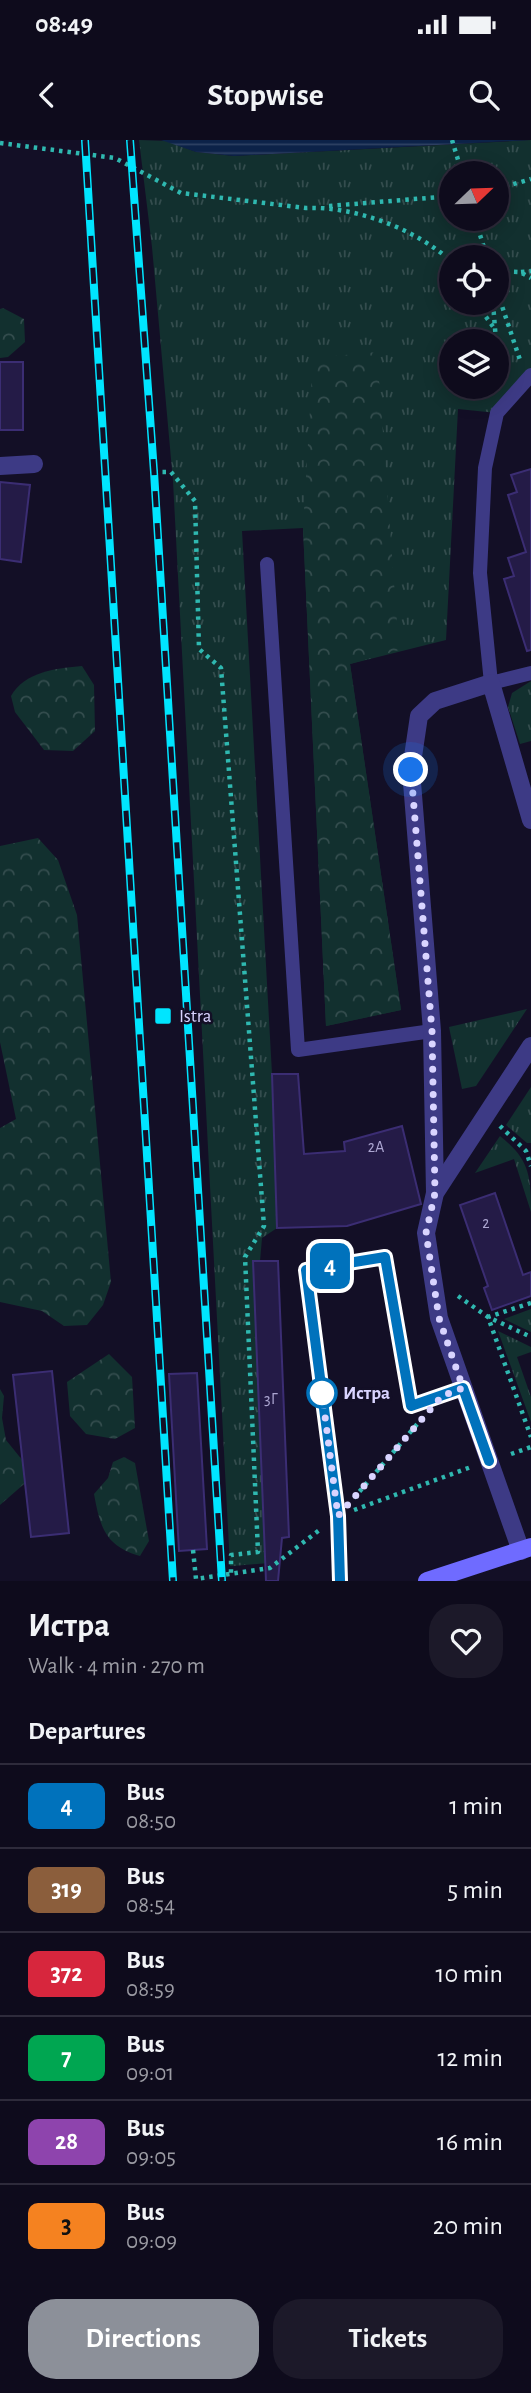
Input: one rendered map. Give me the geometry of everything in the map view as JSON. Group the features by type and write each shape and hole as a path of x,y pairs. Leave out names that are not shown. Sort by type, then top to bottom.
{"main road":[{"path":"427,1581 526,1549"}],"street":[{"path":"0,466 34,464"},
{"path":"526,1549 463,1388 439,1318 426,1233 435,1193 432,1031 411,770 419,716 435,701 491,683 531,820"},
{"path":"435,1193 531,1046"}],"lane":[{"path":"529,375 497,413 485,468 480,573 491,683 531,673"},
{"path":"267,564 298,1050 432,1031"},
{"path":"340,1581 338,1516 306,1270 385,1257 411,1406 463,1388"}],"path":[{"path":"453,140 459,161"},
{"path":"0,143 115,158 181,193 306,208 439,197"},
{"path":"509,185 531,179"},
{"path":"325,207 390,224 439,251"},
{"path":"509,272 531,271"},
{"path":"520,272 531,278"},
{"path":"485,315 495,329"},
{"path":"494,315 495,329"},
{"path":"506,315 529,375"},
{"path":"154,472 171,472 195,501 199,649 221,667 264,1226 245,1257 258,1552 231,1555 232,1573"},
{"path":"495,1121 528,1151 531,1166"},
{"path":"458,1296 488,1317 531,1337"},
{"path":"488,1317 531,1304"},
{"path":"488,1317 531,1437"},
{"path":"193,1550 196,1579 270,1568 338,1516 442,1396"},
{"path":"511,1454 531,1447"},
{"path":"338,1516 471,1467"},
{"path":"217,1581 222,1576"}],"green space":[{"path":"139,140 168,141 196,152 234,156 531,140 531,375 497,413 458,409 446,640 350,664 401,1010 326,1026 303,528 242,531 272,1074 277,1228 262,1238 260,1261 253,1262 264,1538 269,1563 233,1566 230,1566 173,481 152,247"},
{"path":"0,309 24,319 25,342 8,357 0,358"},
{"path":"377,352 399,650 350,664 401,1010 326,1026 303,528 313,358"},
{"path":"82,666 94,685 95,731 73,751 44,750 15,712 11,696 24,681 33,676"},
{"path":"531,681 531,741 520,744 508,707 512,693"},
{"path":"38,838 58,860 77,915 111,1282 103,1305 87,1325 64,1326 42,1311 0,1302 0,1128 16,1119 0,1042 0,846"},
{"path":"527,1009 476,1086 462,1089 449,1027"},
{"path":"531,1087 531,1143 527,1143 506,1125"},
{"path":"500,1136 523,1160 529,1178 531,1212 514,1159 475,1173"},
{"path":"531,1309 531,1332 504,1319"},
{"path":"498,1331 531,1347 531,1352 517,1357 531,1397 531,1422"},
{"path":"109,1354 132,1377 135,1428 115,1439 86,1434 70,1416 67,1382"},
{"path":"0,1389 4,1396 2,1418 6,1440 23,1461 24,1484 0,1505"},
{"path":"124,1457 135,1463 149,1541 140,1556 119,1547 106,1534 94,1494 108,1478 113,1462"}],"water":[{"path":"161,140 529,140 234,156 196,152"}],"building":[{"path":"0,362 23,362 23,430 0,430"},
{"path":"531,469 531,650 527,651 504,579 514,576 508,558 526,552 508,495 517,492 511,475"},
{"path":"0,482 30,485 21,562 0,559"},
{"path":"272,1074 298,1074 304,1154 345,1151 344,1142 402,1126 421,1204 347,1226 277,1228"},
{"path":"495,1193 523,1275 531,1272 531,1296 492,1310 484,1288 488,1286 460,1205"},
{"path":"253,1261 278,1261 289,1537 282,1538 278,1581 266,1581"},
{"path":"52,1371 69,1533 31,1537 13,1375"},
{"path":"197,1373 207,1549 179,1551 169,1374"}],"railway":[{"path":"85,140 173,1581"},
{"path":"130,140 154,472 222,1581"}],"bus line":[{"name":"4","path":"340,1581 341,1544 338,1516 306,1270 385,1257 411,1406 463,1388 489,1461"}],"place":[{"name":"Istra","path":"163,1016"},
{"name":"Истра","path":"322,1393"}],"route":[{"path":"322,1393 338,1516 442,1396 463,1388 439,1318 426,1233 435,1193 432,1031 411,770"}]}
